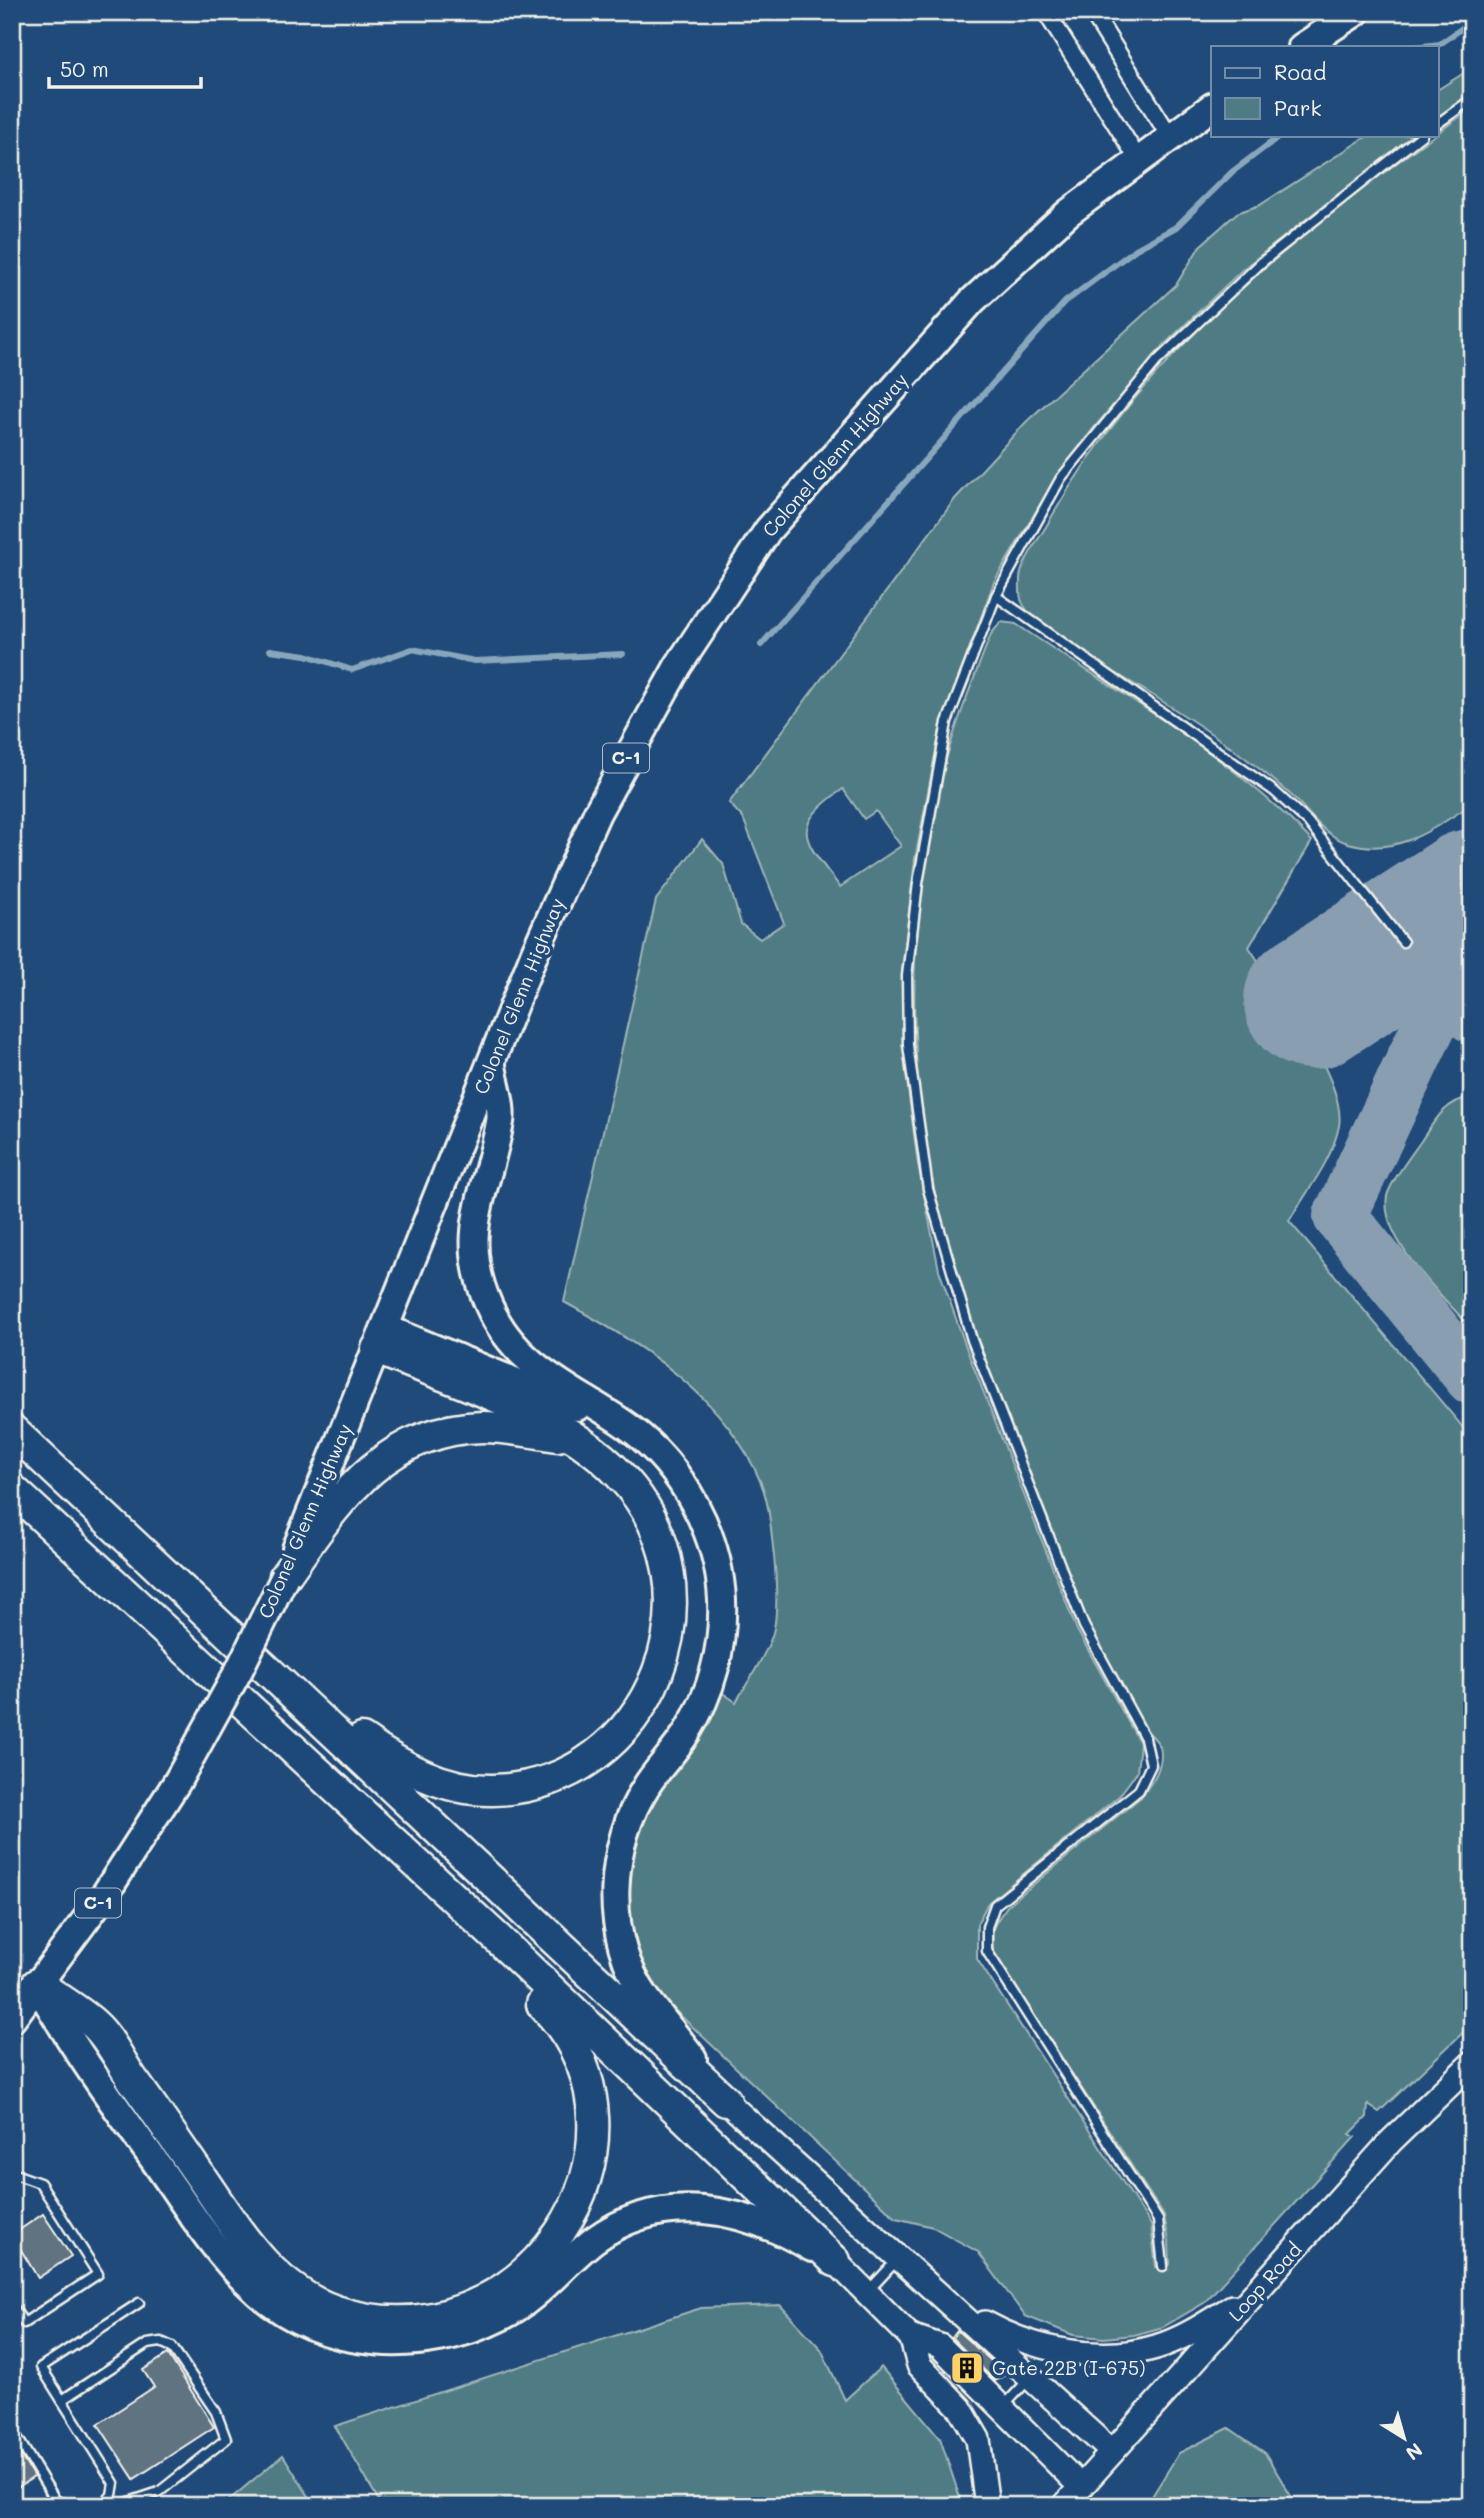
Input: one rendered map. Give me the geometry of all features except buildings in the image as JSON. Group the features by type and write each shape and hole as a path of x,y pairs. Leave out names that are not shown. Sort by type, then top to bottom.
{"highway":[{"path":"311,1710 405,1767 460,1786 491,1790 544,1782 586,1761 614,1739 640,1707 662,1666 668,1642 672,1593 664,1551 636,1495 619,1474 549,1420 381,1339"},
{"path":"285,1576 355,1483 376,1465 417,1441 459,1429 482,1427 570,1438"},
{"path":"12,1430 726,2101"},
{"path":"12,1489 496,1937 835,2261"},
{"path":"37,1984 95,2025 231,2221 271,2271 300,2294 335,2311 356,2317 411,2321 474,2306 492,2298 525,2274 554,2241 567,2221 577,2200 589,2161 591,2115 585,2074 578,2056 558,2021 536,1998 496,1937"}],"main road":[{"path":"1304,46 1356,12"},
{"name":"Colonel Glenn Highway","path":"12,2019 107,1891 177,1782 239,1670 285,1576 492,1065 535,952 597,813 678,666 768,530 1002,271 1068,213 1170,135 1211,107"},
{"path":"492,1065 501,1119 474,1222 477,1266 495,1317 515,1346 534,1364 645,1440 682,1483 707,1531 720,1581 722,1626 713,1674 698,1713 650,1781 627,1827 619,1854 615,1909 628,1961 647,1998 726,2101"},
{"path":"381,1339 576,1407 592,1406"},
{"path":"37,1984 70,2044 215,2245 260,2294 313,2326 373,2342 404,2343 457,2335 503,2317 523,2304 596,2239 617,2227 639,2218 684,2209 730,2212 754,2218 835,2261"}],"street":[{"path":"1046,12 1138,159"},
{"path":"1092,12 1170,135"},
{"name":"Loop Road","path":"1063,2506 1391,2141 1472,2063"},
{"path":"726,2101 898,2259 946,2298 1032,2376 1112,2452"},
{"path":"835,2261 971,2398 1000,2409"},
{"path":"946,2298 1005,2334 1054,2349 1111,2354 1156,2347 1182,2337 1253,2295"},
{"path":"911,2336 940,2346 986,2390 1000,2409 1081,2487"},
{"path":"911,2336 919,2365 960,2407 978,2439"},
{"path":"971,2398 986,2506"}],"lane":[{"path":"1438,123 1472,99"},
{"path":"1163,2266 1158,2220 987,1951 987,1927 995,1905 1139,1790 1151,1765 1145,1738 1084,1626 972,1340 928,1189 908,1045 907,976 918,883 947,722 996,596 1061,478 1157,362 1262,262 1421,136"},
{"path":"996,596 1292,806 1308,821 1403,942"},
{"path":"12,2173 40,2183 98,2274 24,2323 12,2306"},
{"path":"867,2292 898,2259"},
{"path":"102,2506 112,2495 114,2483 41,2367 139,2303"},
{"path":"62,2400 147,2344 161,2342 172,2347 216,2412 226,2439 159,2492 117,2506"},
{"path":"1000,2409 1032,2376"},
{"path":"12,2429 56,2501"},
{"path":"40,2506 56,2501 75,2506"}],"green space":[{"path":"1472,68 1472,93 1438,117 1438,89"},
{"path":"1472,108 1472,804 1414,838 1383,846 1366,846 1348,843 1331,835 1276,782 1226,744 1062,640 1030,613 1022,602 1020,578 1033,548 1091,455 1136,397 1186,342 1239,290 1296,242 1354,195 1434,136 1438,136 1438,133"},
{"path":"1367,136 1412,136 1243,269 1165,344 1057,476 994,582 941,725 915,859 902,973 905,1066 918,1164 939,1270 967,1350 1077,1630 1140,1743 1137,1772 1119,1796 988,1903 977,1924 977,1959 1151,2225 1156,2267 1163,2270 1170,2264 1164,2216 993,1951 992,1944 994,1926 1008,1905 1141,1797 1161,1761 1159,1744 1141,1723 1089,1629 1011,1428 952,1261 927,1149 915,1034 918,918 924,860 952,739 991,634 1001,622 1016,624 1170,725 1245,780 1312,841 1249,947 1307,1034 1332,1084 1338,1106 1339,1126 1331,1151 1289,1221 1472,1438 1472,2024 1379,2112 1368,2105 1367,2117 1350,2134 1355,2137 1204,2303 1163,2327 1134,2335 1104,2338 1073,2335 1025,2316 978,2252 933,2227 896,2218 666,2002 652,1981 634,1935 630,1912 629,1887 636,1839 650,1805 695,1745 721,1692 736,1702 769,1645 776,1618 775,1565 770,1519 761,1483 746,1452 704,1399 651,1355 564,1302 656,900 702,839 723,864 741,924 760,939 784,923 743,818 729,803 955,499 1026,422 1176,285 1200,246 1237,213 1260,205","holes":["843,789 864,819 876,811 901,846 840,887 811,846 807,835 808,825 825,803"]},
{"path":"1472,1097 1472,1329 1431,1285 1403,1249 1387,1213 1387,1196 1397,1176 1436,1119 1455,1102"},
{"path":"780,2305 821,2349 845,2400 881,2367 940,2438 960,2498 958,2506 382,2506 335,2426 701,2308"},
{"path":"1229,2428 1265,2453 1297,2506 1146,2506 1179,2453"},
{"path":"283,2455 315,2506 222,2506"}],"waterway":[{"path":"1423,46 1440,44 1472,21"},
{"path":"761,645 1065,302 1136,249 1176,227 1232,172 1280,136"},
{"path":"270,650 306,655 352,670 412,649 475,661 623,654"}],"taxiway":[{"path":"1378,958 1472,1016"},
{"path":"1442,998 1340,1216 1472,1378"}],"runway":[{"path":"1312,1001 1472,897"}],"place":[{"name":"Gate 22B (I-675)","path":"967,2368"}]}
